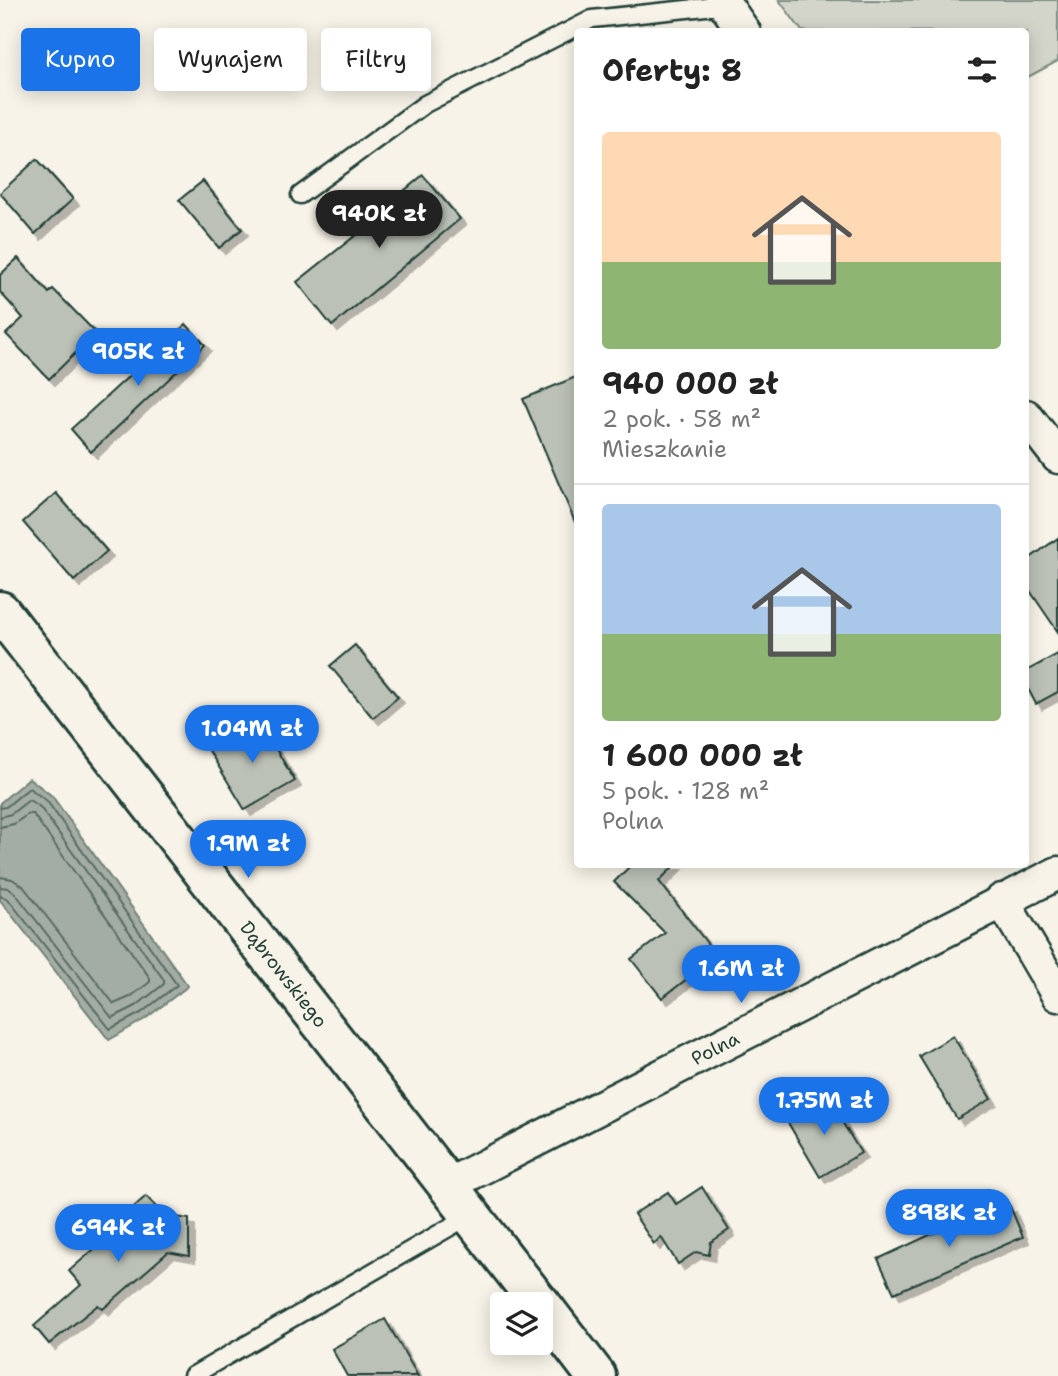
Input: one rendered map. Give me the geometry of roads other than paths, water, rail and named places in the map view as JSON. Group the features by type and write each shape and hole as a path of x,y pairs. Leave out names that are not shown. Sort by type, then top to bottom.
{"street":[{"path":"723,3 741,28"},
{"path":"1029,420 1058,457"},
{"name":"Dąbrowskiego","path":"0,611 531,1292"},
{"name":"Polna","path":"448,1185 1058,873"},
{"path":"1002,900 1058,995"},
{"name":"Dąbrowskiego","path":"553,1321 596,1376"}],"lane":[{"path":"574,28 592,19 723,3"},
{"path":"300,195 425,104 574,28"},
{"path":"192,1376 471,1216"}],"water":[{"path":"29,778 52,796 188,986 145,1019 109,1040 0,900 0,803"}]}
